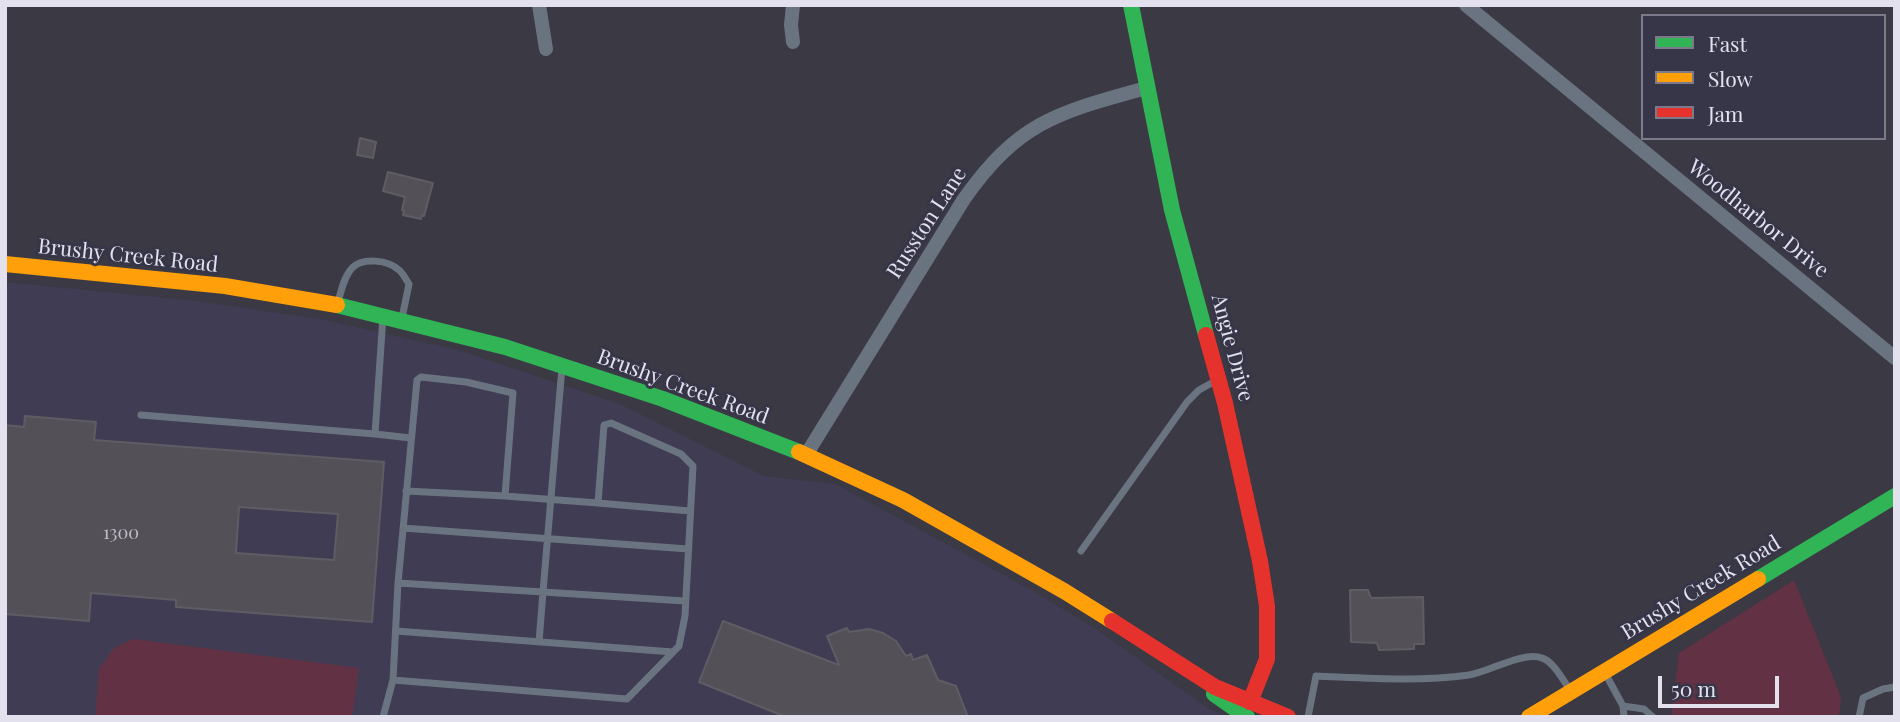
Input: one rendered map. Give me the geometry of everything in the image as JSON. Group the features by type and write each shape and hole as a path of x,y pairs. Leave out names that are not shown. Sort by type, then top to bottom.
{"street":[{"path":"539,5 546,50"},
{"path":"793,5 793,42"},
{"name":"Angie Drive","path":"1131,5 1172,210 1245,484 1267,606 1267,659 1248,710"},
{"name":"Woodharbor Drive","path":"1466,5 1895,358"},
{"name":"Russton Lane","path":"806,455 964,199 991,163 1020,136 1054,116 1082,105 1146,88"},
{"name":"Brushy Creek Road","path":"5,264 212,285 337,305 505,347 663,399 806,455 904,500 1064,591 1248,710 1288,717"},
{"name":"Brushy Creek Road","path":"1529,717 1895,496"}],"lane":[{"path":"337,305 344,281 353,267 367,261 386,264 400,270 409,284 402,320"},
{"path":"375,433 383,316"},
{"path":"539,642 562,366"},
{"path":"383,717 393,680 397,583 417,380 421,377 467,382 513,393 505,496"},
{"path":"1081,551 1187,402 1199,390 1219,379"},
{"path":"141,415 411,438"},
{"path":"393,680 627,699 679,646 685,616 693,466 681,454 611,423 604,425 598,503"},
{"path":"406,491 552,499 690,511"},
{"path":"403,528 688,549"},
{"path":"397,583 685,601"},
{"path":"396,631 673,652"},
{"path":"1308,717 1316,676 1402,678 1470,675 1537,656 1546,659 1571,690"},
{"path":"1603,670 1623,706 1624,717"},
{"path":"1859,717 1863,698 1895,687"},
{"path":"1623,706 1644,709 1653,717"}],"shaded area":[{"path":"5,282 197,301 320,319 458,350 622,405 764,476 835,484 1026,587 1096,629 1209,709 1227,717 5,717"},
{"path":"1794,580 1841,697 1839,717 1671,717 1679,653"},
{"path":"133,639 359,668 352,717 95,717 99,669 114,648"}],"building":[{"path":"360,138 376,142 373,158 357,155"},
{"path":"388,172 433,183 421,219 403,215 405,197 383,191"},
{"path":"25,416 96,422 94,440 384,462 372,622 176,607 176,600 91,593 89,621 5,614 5,425 24,427","holes":["239,507 338,514 334,560 236,553"]},
{"path":"1350,590 1368,590 1371,598 1423,597 1424,644 1414,644 1414,649 1379,650 1377,643 1351,642"},
{"path":"723,621 839,665 827,636 847,628 849,632 869,629 883,633 896,641 906,656 911,654 913,660 927,655 938,680 956,686 968,717 786,717 699,682"}],"traffic: fast":[{"path":"1131,5 1172,210 1206,335"},
{"path":"337,305 505,347 663,399 799,452"},
{"path":"1758,579 1895,496"},
{"path":"1214,694 1247,717"}],"traffic: slow":[{"path":"5,264 225,286 337,305"},
{"path":"799,452 903,500 1112,621"},
{"path":"1529,717 1758,579"}],"traffic: jam":[{"path":"1206,335 1225,403 1260,561 1267,606 1267,659 1250,702"},
{"path":"1112,621 1215,687 1288,717"}]}
